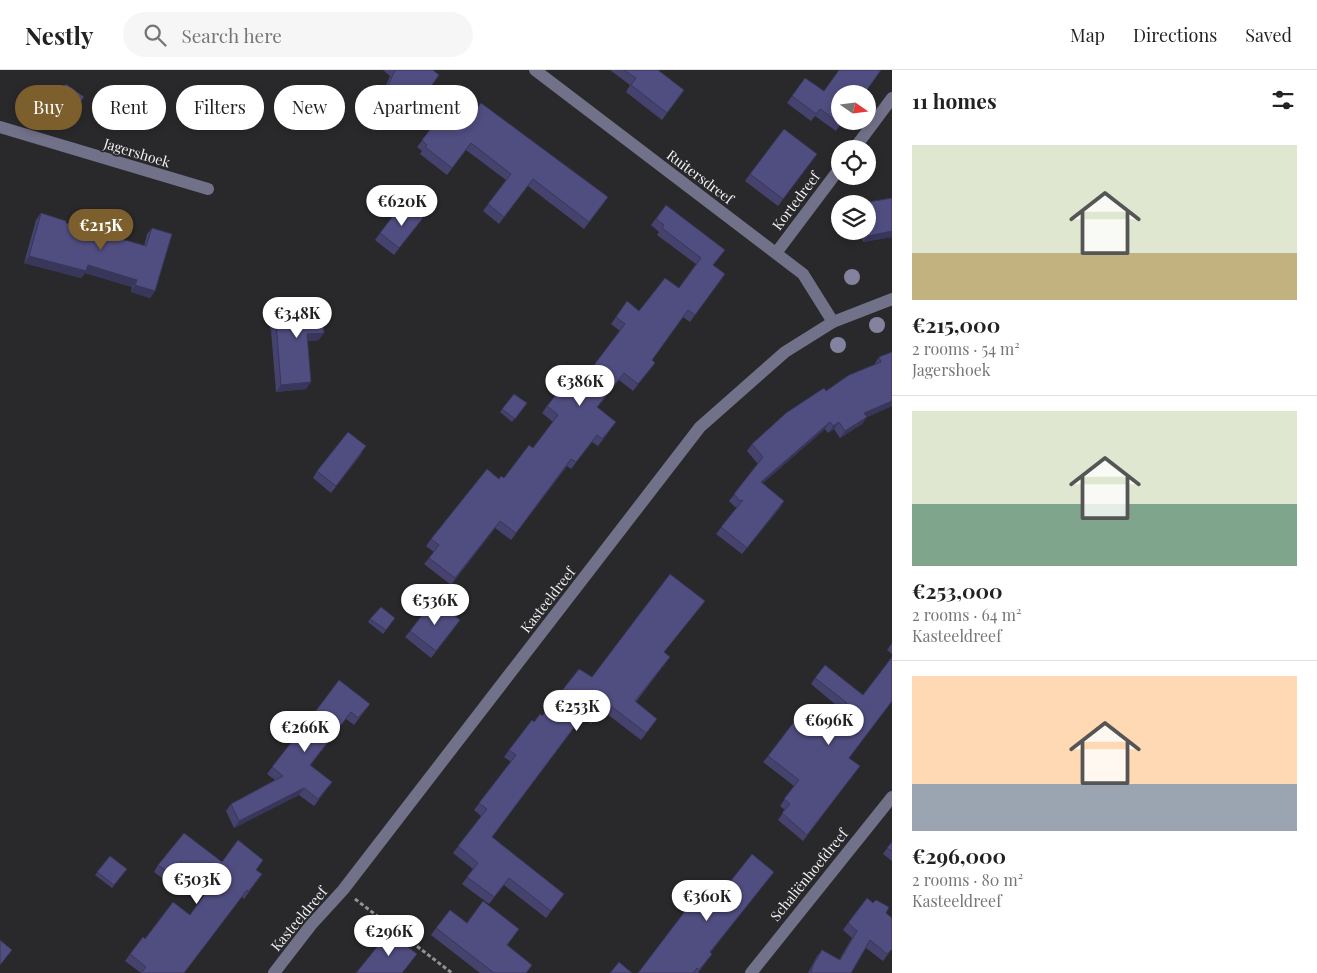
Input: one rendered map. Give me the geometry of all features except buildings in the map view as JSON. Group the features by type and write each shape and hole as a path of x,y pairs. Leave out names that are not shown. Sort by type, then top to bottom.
{"street":[{"name":"Ruitersdreef","path":"535,70 803,274 834,322"},
{"path":"861,140 892,98"},
{"name":"Jagershoek","path":"0,128 208,189"},
{"name":"Kortedreef","path":"776,253 831,180"},
{"name":"Kasteeldreef","path":"274,973 311,925 343,890 700,427 786,352 834,322 892,299"},
{"name":"Schaliënhoefdreef","path":"751,973 892,797"}],"path":[{"path":"343,890 452,973"}]}
